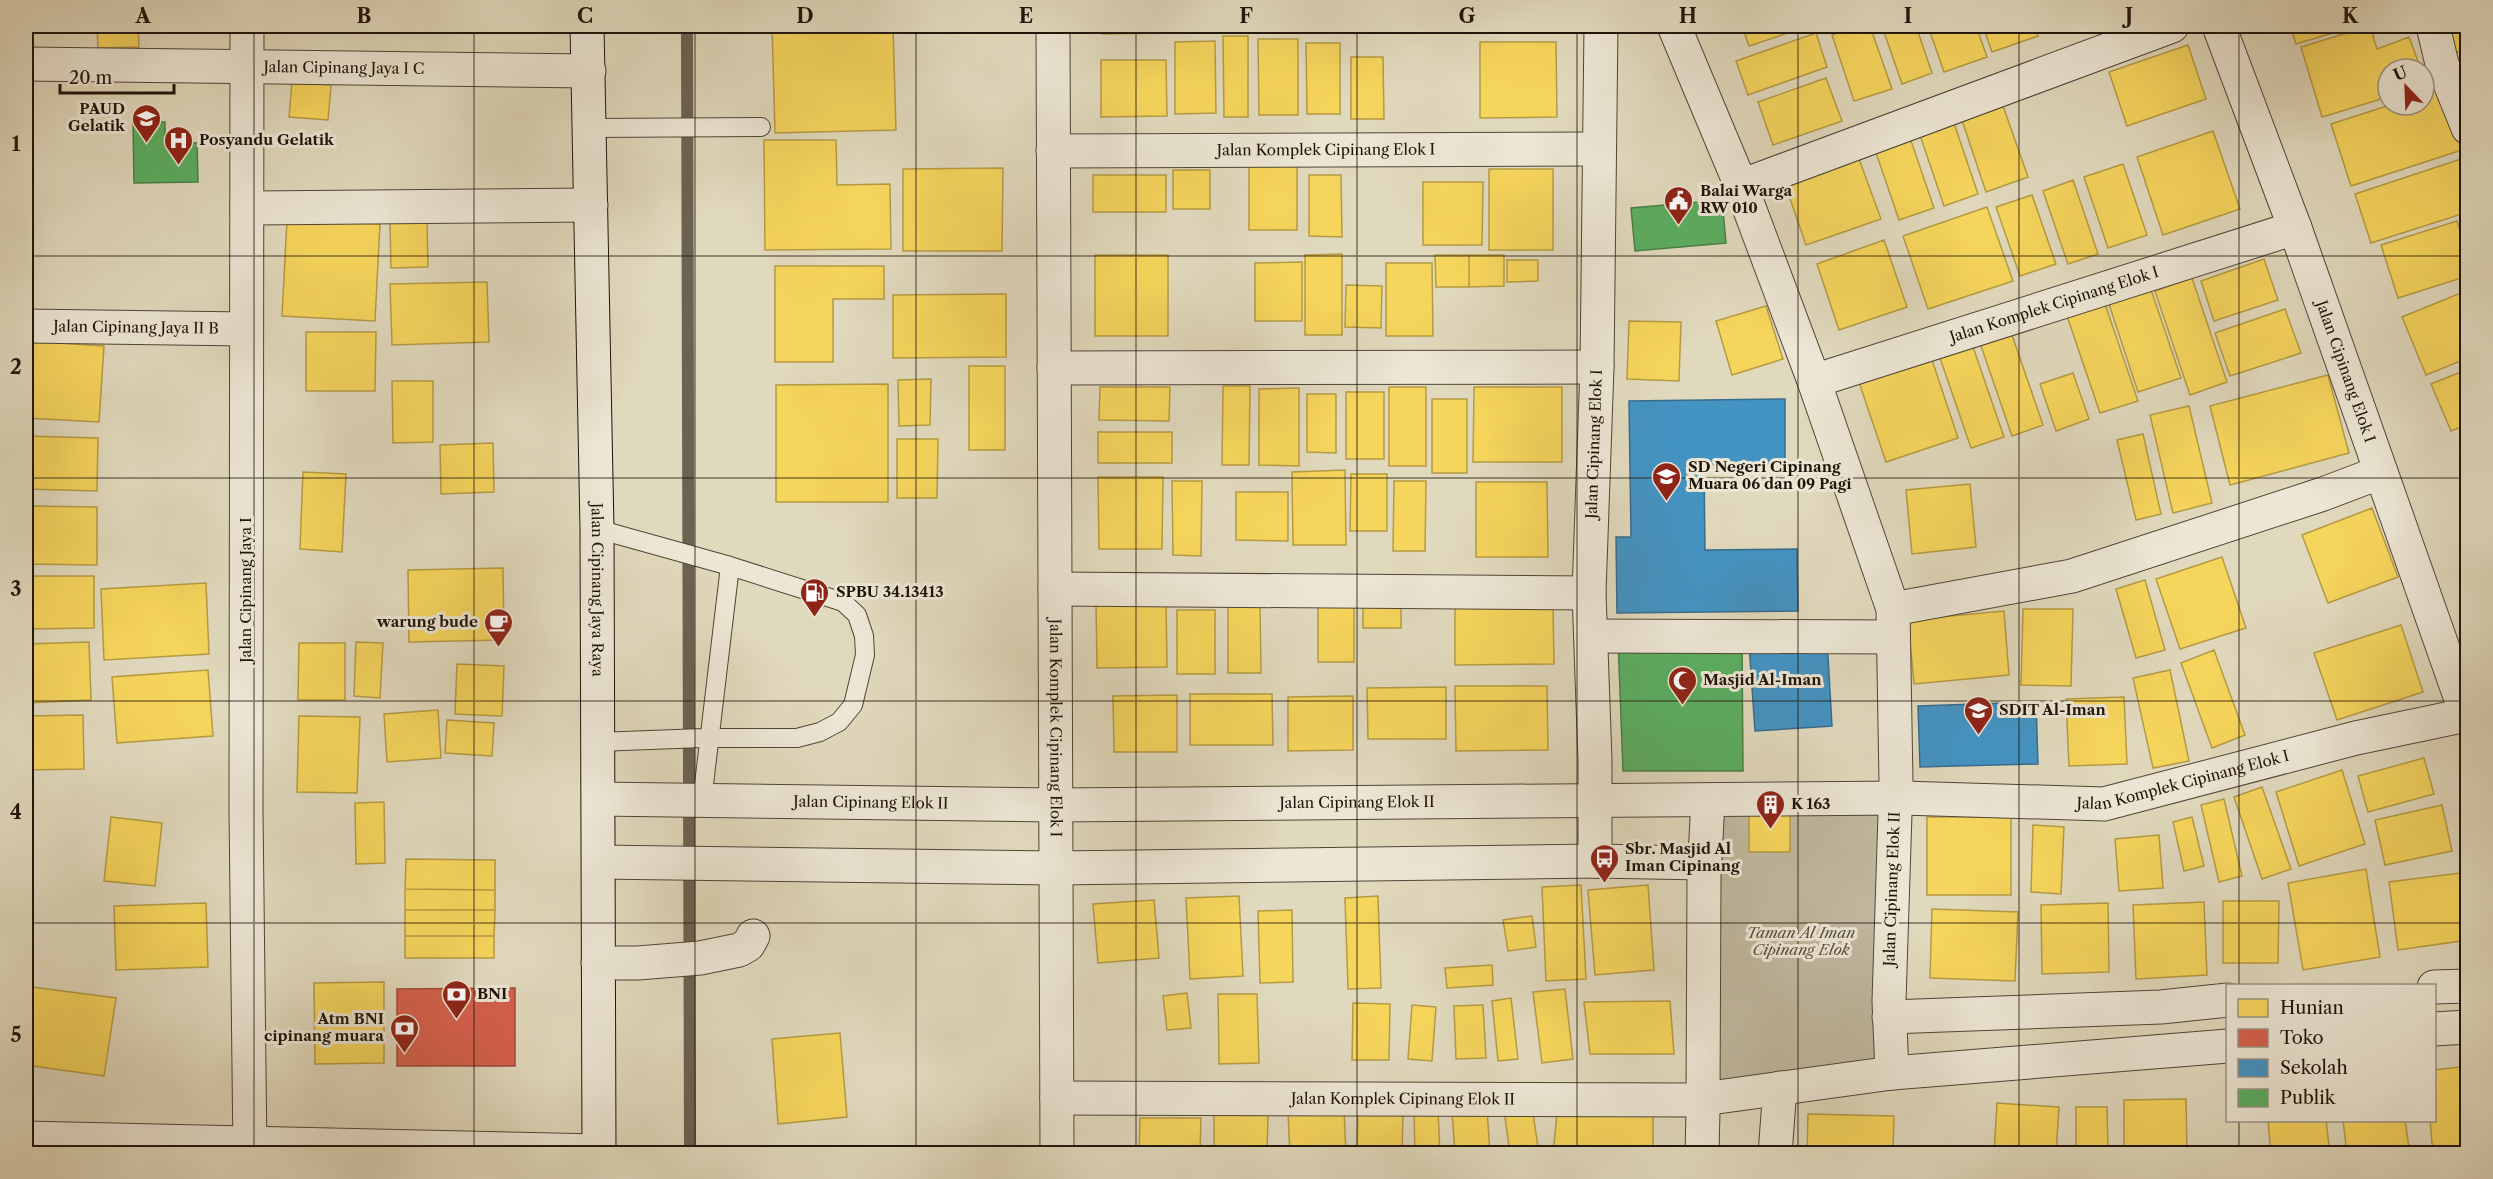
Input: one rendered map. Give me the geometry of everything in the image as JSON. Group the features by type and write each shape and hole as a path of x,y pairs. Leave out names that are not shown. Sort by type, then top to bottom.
{"street":[{"name":"Jalan Cipinang Jaya I","path":"247,26 246,329 250,1148"},
{"name":"Jalan Cipinang Jaya Raya","path":"587,26 597,529 597,742 610,798 598,963 599,1152"},
{"name":"Jalan Komplek Cipinang Elok I","path":"1053,26 1056,868"},
{"name":"Jalan Cipinang Elok I","path":"1595,861 1589,592 1597,367 1601,26"},
{"path":"1674,26 1741,186 1815,381 1893,623 1896,798"},
{"path":"1741,186 2172,26"},
{"name":"Jalan Cipinang Elok I","path":"2219,26 2295,228 2467,717"},
{"path":"2433,26 2442,64 2468,128"},
{"name":"Jalan Cipinang Jaya I C","path":"26,64 589,71"},
{"name":"Jalan Komplek Cipinang Elok I","path":"1053,151 1598,149"},
{"path":"247,208 591,205"},
{"name":"Jalan Komplek Cipinang Elok I","path":"1815,381 2295,228"},
{"name":"Jalan Cipinang Jaya II B","path":"26,326 246,329"},
{"path":"1054,368 1597,367"},
{"path":"1591,636 1893,623 2072,576 2323,494 2381,472"},
{"path":"1055,589 1589,592"},
{"name":"Jalan Komplek Cipinang Elok I","path":"1896,798 2103,804 2356,738 2467,717"},
{"name":"Jalan Cipinang Elok II","path":"610,798 1055,805 1896,798 1889,1017 1892,1073"},
{"path":"1702,1154 1704,862 1708,800"},
{"path":"606,862 1056,868 1595,861 1704,862"},
{"path":"1056,868 1057,1154"},
{"path":"598,963 638,963 700,958 739,950 748,945 753,936"},
{"path":"2436,987 2468,986"},
{"path":"1889,1017 2161,1007 2226,1000"},
{"path":"2436,1029 2468,1027"},
{"name":"Jalan Komplek Cipinang Elok II","path":"1057,1098 1695,1100 1702,1102 1780,1088 1892,1073 2226,1046"},
{"path":"1775,1154 1780,1088"},
{"path":"26,1138 250,1148 599,1152"}],"lane":[{"path":"590,128 761,126"},
{"path":"597,529 730,566 843,602 857,615 864,636 865,654 853,705 839,722 820,732 797,738 597,742"},
{"path":"697,801 730,566"}],"green space":[{"name":"Taman Al Iman Cipinang Elok","path":"1895,804 1887,1074 1708,1090 1712,808"}],"building: Hunian":[{"path":"26,26 85,26 85,28 26,29"},
{"path":"97,26 138,26 139,47 98,48"},
{"path":"772,26 893,26 896,130 775,133"},
{"path":"1102,26 1167,26 1167,33 1102,34"},
{"path":"1172,26 1214,26 1214,32 1172,32"},
{"path":"1431,26 1470,26 1470,30 1431,30"},
{"path":"1742,26 1809,26 1749,46"},
{"path":"1859,26 1870,26 1892,89 1854,101 1832,35"},
{"path":"1882,26 1916,26 1932,73 1902,84"},
{"path":"1928,26 1976,26 1987,57 1944,72"},
{"path":"1983,26 2034,26 2038,36 1992,52"},
{"path":"2290,26 2356,26 2296,44"},
{"path":"2370,26 2377,49 2409,37 2416,57 2376,57 2376,101 2322,117 2301,47"},
{"path":"2449,26 2468,26 2468,50 2454,53"},
{"path":"1816,33 1827,67 1748,95 1736,61"},
{"path":"1223,36 1248,36 1248,117 1224,117"},
{"path":"1258,39 1298,39 1298,115 1259,115"},
{"path":"1215,41 1216,113 1175,114 1175,42"},
{"path":"1480,42 1556,42 1557,117 1480,118"},
{"path":"1306,43 1340,43 1340,114 1307,114"},
{"path":"2188,45 2206,99 2127,126 2109,72"},
{"path":"1351,57 1383,57 1384,119 1351,119"},
{"path":"1101,60 1166,60 1167,116 1101,117"},
{"path":"1826,78 1842,121 1773,145 1758,102"},
{"path":"292,82 331,85 328,120 289,117"},
{"path":"2442,88 2462,150 2351,186 2331,124 2376,110 2376,117 2436,117 2436,90"},
{"path":"2002,103 2028,177 1986,192 1961,117"},
{"path":"1954,123 1978,194 1944,206 1920,135"},
{"path":"2213,131 2240,209 2163,235 2137,157"},
{"path":"1908,132 1934,208 1899,220 1873,144"},
{"path":"764,140 836,140 837,185 890,184 891,249 765,250"},
{"path":"2467,157 2468,212 2371,243 2355,194"},
{"path":"1859,159 1881,219 1806,245 1785,184"},
{"path":"2123,164 2147,235 2108,248 2084,177"},
{"path":"1249,166 1297,166 1297,230 1249,230"},
{"path":"1003,168 1002,251 903,251 903,169"},
{"path":"1489,169 1553,169 1553,250 1489,250"},
{"path":"1173,170 1210,170 1210,209 1173,209"},
{"path":"1093,175 1166,175 1166,212 1093,212"},
{"path":"1309,175 1341,175 1342,237 1309,236"},
{"path":"2073,180 2098,254 2068,264 2043,191"},
{"path":"1423,182 1483,182 1482,245 1423,245"},
{"path":"2032,195 2056,264 2020,276 1996,207"},
{"path":"1987,207 2013,281 1928,309 1903,236"},
{"path":"287,220 380,224 375,321 282,316"},
{"path":"427,220 428,267 391,268 390,222"},
{"path":"2457,221 2468,253 2468,276 2398,298 2381,245"},
{"path":"1884,240 1907,307 1839,330 1817,264"},
{"path":"1342,254 1342,335 1305,335 1305,255"},
{"path":"1095,255 1168,255 1168,336 1095,336"},
{"path":"1435,255 1469,255 1469,287 1436,287"},
{"path":"1469,255 1504,255 1504,286 1469,287"},
{"path":"2264,259 2278,300 2214,321 2201,281"},
{"path":"1507,260 1538,260 1538,281 1507,282"},
{"path":"1302,262 1302,321 1255,321 1255,263"},
{"path":"1386,263 1432,263 1433,336 1386,336"},
{"path":"775,266 884,266 884,299 833,299 833,362 775,362"},
{"path":"2192,278 2227,382 2190,395 2155,291"},
{"path":"487,282 489,342 392,345 390,284"},
{"path":"2149,284 2181,378 2138,392 2107,298"},
{"path":"1346,285 1382,286 1381,328 1345,327"},
{"path":"2468,290 2468,358 2426,375 2402,317"},
{"path":"1006,294 1006,357 893,358 893,295"},
{"path":"2105,304 2138,401 2100,413 2067,316"},
{"path":"1766,306 1783,359 1732,375 1716,321"},
{"path":"2285,309 2301,353 2230,376 2215,333"},
{"path":"1629,321 1681,322 1679,381 1627,379"},
{"path":"306,332 376,332 375,391 306,391"},
{"path":"2011,332 2043,425 2012,436 1980,343"},
{"path":"26,341 104,346 99,422 26,418"},
{"path":"1973,347 2004,437 1971,448 1940,358"},
{"path":"1931,357 1958,438 1886,462 1859,382"},
{"path":"969,366 1005,366 1005,450 969,450"},
{"path":"2468,369 2468,424 2451,431 2431,384"},
{"path":"2073,373 2089,419 2056,431 2040,384"},
{"path":"2328,375 2349,453 2230,485 2210,406"},
{"path":"931,379 930,425 899,426 898,380"},
{"path":"392,381 433,381 433,442 393,443"},
{"path":"888,384 888,502 776,502 776,385"},
{"path":"1223,386 1250,386 1249,465 1222,465"},
{"path":"1100,387 1170,387 1169,421 1099,420"},
{"path":"1389,387 1426,387 1426,466 1389,466"},
{"path":"1474,387 1562,387 1562,462 1473,462"},
{"path":"1299,388 1299,466 1259,465 1259,389"},
{"path":"1346,392 1384,392 1384,459 1346,459"},
{"path":"1307,394 1336,394 1336,453 1307,452"},
{"path":"1432,399 1467,399 1467,473 1432,473"},
{"path":"2189,406 2212,503 2173,513 2150,415"},
{"path":"1098,432 1172,432 1172,463 1098,463"},
{"path":"2143,434 2161,514 2136,520 2117,440"},
{"path":"26,436 98,438 97,491 26,489"},
{"path":"897,439 938,439 937,498 897,498"},
{"path":"493,443 494,492 441,494 440,445"},
{"path":"1345,470 1346,545 1293,545 1292,472"},
{"path":"303,472 346,474 342,552 300,549"},
{"path":"1351,474 1387,474 1387,531 1350,531"},
{"path":"1098,477 1163,477 1162,549 1099,549"},
{"path":"1172,481 1202,481 1201,556 1173,555"},
{"path":"1394,481 1426,481 1425,551 1393,551"},
{"path":"1476,482 1547,482 1548,557 1476,557"},
{"path":"1970,484 1976,547 1912,554 1906,490"},
{"path":"1236,492 1288,492 1288,541 1236,540"},
{"path":"26,506 97,507 97,565 26,564"},
{"path":"2372,508 2398,577 2328,603 2302,535"},
{"path":"2222,557 2246,628 2180,649 2156,579"},
{"path":"503,568 504,640 409,642 408,570"},
{"path":"26,576 94,576 94,628 26,629"},
{"path":"2145,580 2165,650 2136,658 2116,589"},
{"path":"206,583 209,654 104,660 101,589"},
{"path":"1318,602 1354,602 1354,662 1318,662"},
{"path":"1096,603 1166,603 1167,667 1097,668"},
{"path":"1363,603 1401,603 1401,628 1363,628"},
{"path":"1260,604 1261,673 1228,673 1228,605"},
{"path":"1553,604 1554,664 1455,665 1455,605"},
{"path":"2023,609 2073,609 2071,686 2021,685"},
{"path":"1177,610 1215,610 1215,674 1177,674"},
{"path":"2004,611 2009,675 1914,684 1908,620"},
{"path":"2401,625 2423,692 2337,720 2314,653"},
{"path":"89,642 91,700 26,703 26,644"},
{"path":"356,642 383,643 380,698 354,696"},
{"path":"299,643 345,643 345,700 298,700"},
{"path":"2214,650 2245,735 2212,748 2181,663"},
{"path":"457,664 504,666 502,716 455,714"},
{"path":"208,670 213,736 117,743 112,677"},
{"path":"2170,670 2189,761 2153,768 2133,678"},
{"path":"1455,686 1547,686 1548,750 1456,751"},
{"path":"1446,687 1446,739 1368,739 1367,688"},
{"path":"1190,694 1272,694 1273,745 1190,745"},
{"path":"1177,695 1177,752 1114,752 1113,696"},
{"path":"1353,696 1353,750 1288,751 1288,697"},
{"path":"2124,697 2127,764 2069,766 2066,699"},
{"path":"438,710 441,758 387,762 384,714"},
{"path":"83,715 84,769 26,770 26,716"},
{"path":"299,716 360,717 357,793 297,792"},
{"path":"447,720 494,723 492,756 445,753"},
{"path":"2424,758 2434,794 2368,812 2358,776"},
{"path":"2342,770 2365,844 2299,866 2276,792"},
{"path":"2262,787 2291,869 2262,879 2234,797"},
{"path":"2224,799 2242,876 2219,882 2201,805"},
{"path":"384,802 385,863 356,864 355,803"},
{"path":"2442,805 2452,851 2385,865 2375,820"},
{"name":"K 163","path":"1749,808 1790,808 1790,852 1749,852"},
{"path":"111,817 162,823 155,886 104,881"},
{"path":"1927,817 2011,817 2011,895 1927,895"},
{"path":"2192,817 2204,866 2184,871 2173,822"},
{"path":"2033,825 2064,827 2061,894 2031,892"},
{"path":"2159,835 2163,888 2119,891 2115,839"},
{"path":"406,859 495,860 495,890 405,889"},
{"path":"2366,869 2380,957 2303,970 2288,883"},
{"path":"2460,873 2468,940 2398,950 2389,882"},
{"path":"1581,885 1586,979 1546,981 1542,887"},
{"path":"1648,885 1654,970 1595,975 1588,890"},
{"path":"405,889 495,890 495,910 405,910"},
{"path":"1239,896 1243,976 1190,979 1186,898"},
{"path":"1378,896 1381,988 1348,989 1345,898"},
{"path":"1154,900 1159,958 1098,963 1093,904"},
{"path":"2223,901 2279,901 2278,963 2223,963"},
{"path":"2204,902 2207,975 2136,979 2133,905"},
{"path":"206,903 208,967 116,970 114,906"},
{"path":"2108,903 2109,972 2042,974 2041,905"},
{"path":"1932,909 2018,912 2015,981 1930,978"},
{"path":"405,910 495,910 494,936 405,936"},
{"path":"1292,910 1293,982 1260,983 1258,911"},
{"path":"1532,916 1536,947 1508,951 1503,920"},
{"path":"405,936 494,936 494,958 405,958"},
{"path":"1492,965 1493,985 1447,988 1445,968"},
{"path":"384,982 384,1063 315,1064 314,983"},
{"path":"32,987 116,998 104,1076 26,1065 26,1033"},
{"path":"1565,989 1573,1059 1542,1063 1533,992"},
{"path":"1187,993 1191,1028 1167,1030 1163,996"},
{"path":"1218,994 1257,994 1259,1063 1219,1064"},
{"path":"1511,998 1518,1059 1498,1061 1492,1001"},
{"path":"1670,1001 1674,1054 1590,1054 1584,1002"},
{"path":"1353,1003 1390,1004 1389,1060 1352,1060"},
{"path":"1412,1005 1436,1007 1432,1061 1408,1059"},
{"path":"1483,1005 1486,1058 1456,1059 1454,1006"},
{"path":"840,1033 847,1117 778,1124 772,1039"},
{"path":"2468,1066 2468,1154 2433,1154 2430,1122 2436,1122 2436,1070"},
{"path":"2186,1099 2187,1154 2124,1154 2124,1100"},
{"path":"1997,1103 2059,1107 2056,1154 1994,1154"},
{"path":"1558,1104 1653,1111 1653,1154 1553,1154"},
{"path":"1532,1106 1539,1154 1510,1154 1504,1110"},
{"path":"2076,1107 2107,1107 2108,1154 2076,1154"},
{"path":"1487,1109 1490,1154 1455,1154 1452,1111"},
{"path":"1344,1110 1346,1154 1290,1154 1288,1113"},
{"path":"1438,1111 1440,1154 1415,1154 1414,1113"},
{"path":"1358,1112 1403,1114 1402,1154 1357,1154"},
{"path":"1214,1114 1268,1115 1267,1154 1214,1154"},
{"path":"1808,1114 1894,1116 1893,1154 1807,1154"},
{"path":"1140,1118 1201,1118 1200,1154 1139,1154"},
{"path":"2268,1122 2326,1122 2330,1154 2271,1154"},
{"path":"2343,1122 2405,1122 2410,1154 2347,1154"},
{"path":"904,1152 991,1152 990,1154 904,1154"}],"building: Toko":[{"name":"BNI","path":"515,988 515,1066 397,1066 397,989"}],"building: Sekolah":[{"name":"SD Negeri Cipinang Muara 06 dan 09 Pagi","path":"1785,399 1785,464 1704,465 1705,550 1797,549 1798,611 1617,613 1616,537 1631,537 1629,401"},
{"path":"1827,639 1832,726 1755,731 1749,644"},
{"name":"SDIT Al-Iman","path":"2036,702 2038,764 1920,767 1918,706"}],"building: Publik":[{"path":"133,122 165,122 165,143 197,143 198,182 134,183"},
{"name":"Balai Warga RW 010","path":"1722,200 1726,243 1635,251 1631,208"},
{"name":"Masjid Al-Iman","path":"1618,638 1742,642 1743,771 1623,771"}],"waterway":[{"path":"687,26 690,1154"}],"place":[{"name":"PAUD Gelatik","path":"146,144"},
{"name":"Posyandu Gelatik","path":"178,166"},
{"name":"Balai Warga RW 010","path":"1679,226"},
{"name":"SD Negeri Cipinang Muara 06 dan 09 Pagi","path":"1667,502"},
{"name":"SPBU 34.13413","path":"815,618"},
{"name":"warung bude","path":"499,648"},
{"name":"Masjid Al-Iman","path":"1682,706"},
{"name":"SDIT Al-Iman","path":"1978,736"},
{"name":"K 163","path":"1770,830"},
{"name":"Sbr. Masjid Al Iman Cipinang","path":"1604,884"},
{"name":"BNI","path":"456,1020"},
{"name":"Atm BNI cipinang muara","path":"405,1054"}]}
